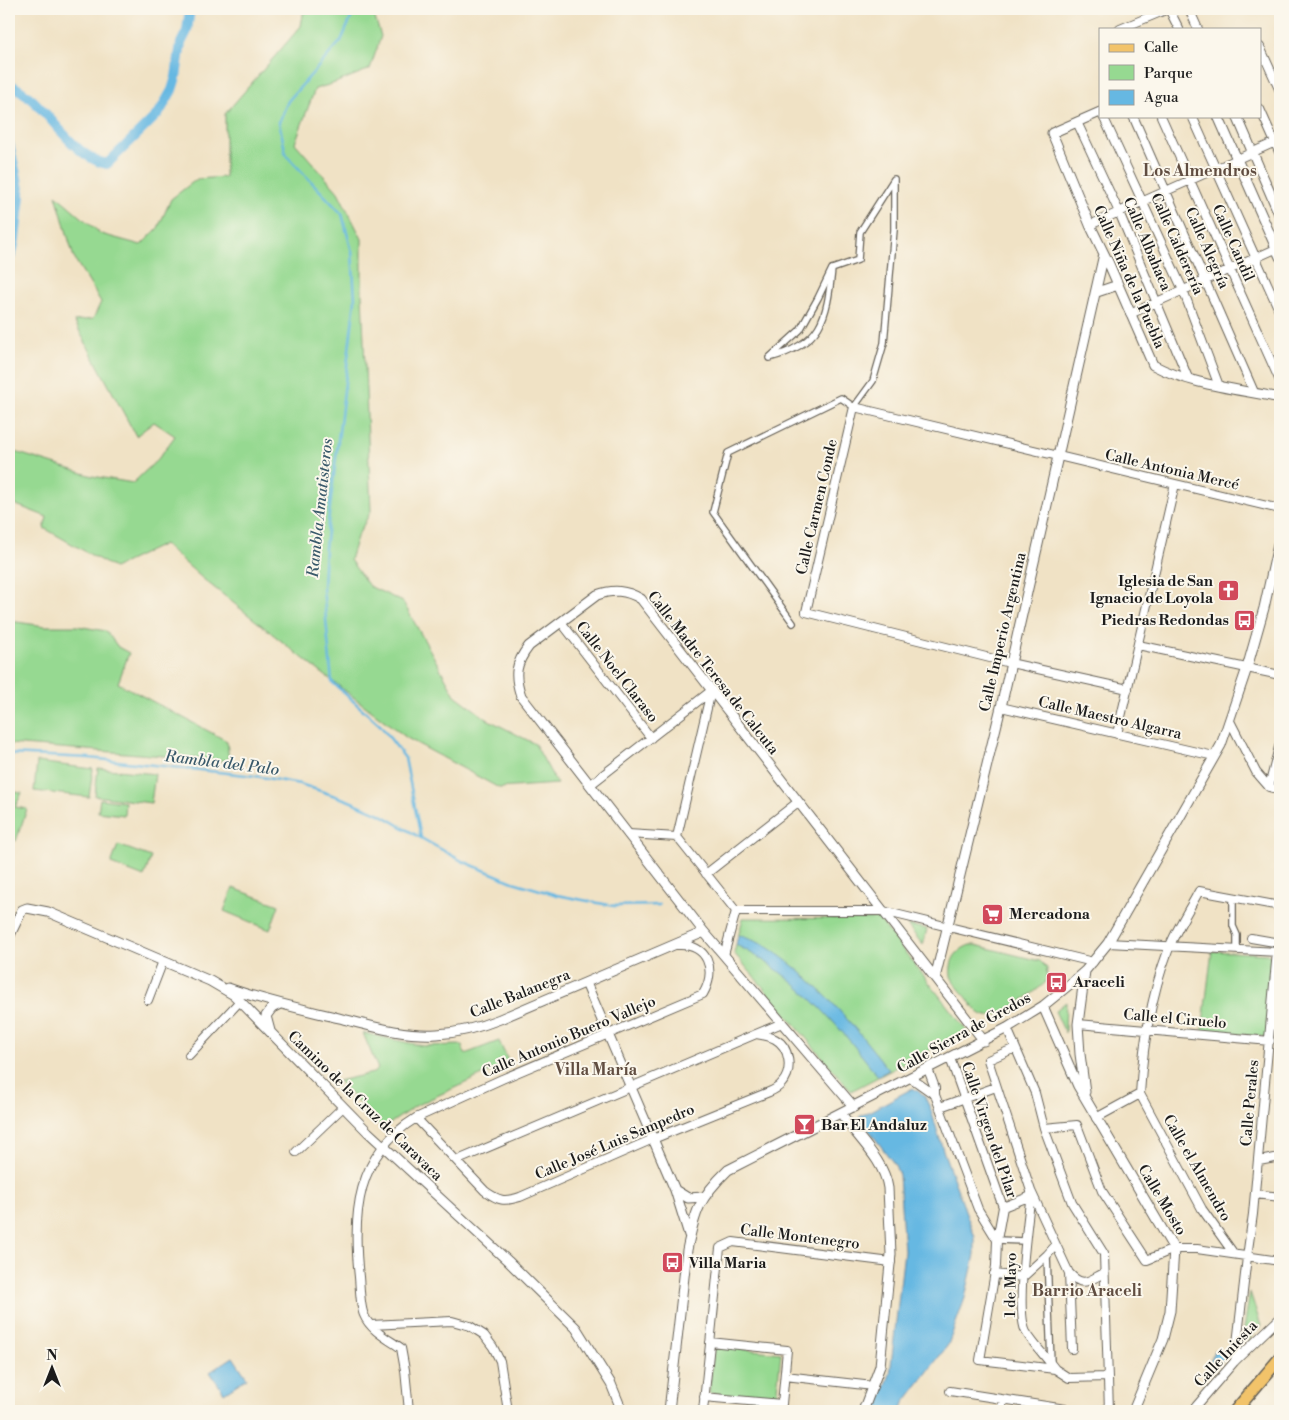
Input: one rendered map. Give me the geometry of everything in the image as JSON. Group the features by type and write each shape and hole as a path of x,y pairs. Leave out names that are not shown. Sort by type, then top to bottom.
{"main road":[{"path":"1235,1411 1280,1358"}],"street":[{"path":"1122,28 1168,9 1178,28"},
{"path":"1189,9 1198,28"},
{"path":"1262,52 1280,91"},
{"path":"1077,122 1099,112"},
{"path":"1262,113 1278,141 1280,154"},
{"name":"Calle Calderería","path":"1104,118 1183,290 1219,386"},
{"name":"Calle Alegría","path":"1134,118 1254,392"},
{"name":"Calle Candil","path":"1162,118 1280,381"},
{"path":"1193,118 1280,312"},
{"path":"1130,314 1255,258 1279,251 1236,160 1219,118"},
{"path":"1238,118 1280,216"},
{"name":"Calle Niña de la Puebla","path":"1077,122 1052,133 1090,225 1153,365 1166,372 1188,378 1280,398"},
{"name":"Calle Albahaca","path":"1077,122 1119,212 1188,378"},
{"path":"1090,225 1278,141"},
{"path":"832,269 829,300 820,327 806,342 789,353 769,358 800,330 832,269 858,260 860,232 894,179 894,230 884,343 873,381 854,407"},
{"name":"Calle Imperio Argentina","path":"935,978 1097,292 1104,254"},
{"path":"1097,292 1118,285"},
{"path":"794,623 713,512 728,453 841,398 854,407 1057,457"},
{"name":"Calle Carmen Conde","path":"854,407 806,612 1010,662"},
{"name":"Calle Antonia Mercé","path":"1057,457 1280,509"},
{"path":"1116,734 1174,484"},
{"name":"Calle Sierra de Gredos","path":"669,1411 689,1237 699,1204 712,1186 728,1170 1008,1028 1043,1006 1093,962 1108,942 1221,745 1248,668 1280,536"},
{"name":"Calle Madre Teresa de Calcuta","path":"854,1107 704,932 521,696 516,681 517,665 522,654 529,646 597,595 608,591 631,593 641,599 984,1041"},
{"name":"Calle Noel Claraso","path":"561,622 651,738"},
{"path":"1138,645 1280,675"},
{"path":"1010,662 1128,688"},
{"path":"590,785 711,691"},
{"path":"677,837 711,691"},
{"name":"Calle Maestro Algarra","path":"1000,707 1214,756"},
{"path":"1230,721 1256,772 1269,786 1280,790"},
{"path":"1269,786 1280,744"},
{"path":"706,874 798,802"},
{"path":"628,834 677,837 736,912"},
{"path":"1096,1118 1140,1094 1143,1046 1159,976 1179,926 1199,891 1280,906"},
{"path":"1233,898 1233,926 1237,935 1237,948"},
{"name":"Camino de la Cruz de Caravaca","path":"9,936 22,910 27,908 48,912 210,981 234,995 382,1146 508,1261 576,1328 611,1384 622,1411"},
{"path":"736,912 883,911 1093,962"},
{"path":"724,955 736,912"},
{"name":"Calle Balanegra","path":"210,981 280,1004 396,1032 437,1034 482,1026 704,932"},
{"path":"1252,938 1280,943"},
{"path":"1108,942 1170,947 1237,948 1279,952"},
{"name":"Calle Antonio Buero Vallejo","path":"371,1325 363,1314 357,1256 356,1222 363,1186 382,1146 403,1126 416,1118 703,994 710,978 708,961 702,952 695,948 686,944 673,945"},
{"name":"Calle Perales","path":"1234,1361 1259,1161 1279,952"},
{"path":"148,1000 163,961"},
{"name":"Calle Mosto","path":"1085,971 1078,1024 1086,1098"},
{"path":"586,982 675,1190 689,1237"},
{"path":"190,1055 240,1001"},
{"path":"277,1041 269,1029 266,1016 272,1008 280,1004"},
{"name":"Calle Mosto","path":"1043,1006 1078,1086 1174,1249 1170,1311 1163,1339 1133,1411"},
{"path":"458,1160 782,1023"},
{"name":"Calle el Ciruelo","path":"1078,1024 1270,1041"},
{"path":"1008,1028 1035,1093 1044,1128 1072,1203 1104,1254 1109,1411"},
{"name":"Calle José Luis Sampedro","path":"416,1118 458,1160 485,1191 495,1198 507,1201 770,1092 781,1084 788,1075 788,1056 776,1040 756,1034"},
{"path":"1015,1048 988,1060 1031,1194 1055,1246 1069,1273 1076,1281 1084,1283 1104,1274"},
{"name":"Calle Virgen del Pilar","path":"950,1058 1003,1207 980,1360 1053,1366"},
{"path":"928,1069 935,1088 935,1095 978,1209 997,1240 1026,1242"},
{"path":"911,1078 935,1095"},
{"path":"940,1107 996,1087"},
{"name":"Calle el Almendro","path":"1140,1094 1202,1209 1234,1254"},
{"path":"296,1152 343,1107"},
{"path":"841,1113 880,1166 886,1178 890,1212 891,1262 880,1366 863,1411"},
{"path":"1044,1128 1077,1125 1102,1191 1147,1260 1174,1249 1197,1249 1280,1261"},
{"path":"1259,1161 1280,1157"},
{"path":"675,1190 688,1198 696,1214"},
{"path":"1003,1207 1031,1194"},
{"name":"1 de Mayo","path":"1031,1194 1022,1277 1023,1319 1026,1331 1053,1366"},
{"path":"1255,1194 1280,1197"},
{"path":"688,1198 704,1197"},
{"name":"Calle Montenegro","path":"703,1411 720,1248 733,1242 891,1262"},
{"path":"994,1274 1022,1277 1055,1246"},
{"path":"1047,1255 1053,1366 1069,1378 1108,1377"},
{"path":"1069,1273 1072,1349"},
{"name":"Calle Iniesta","path":"1192,1411 1234,1361 1280,1318"},
{"path":"371,1325 452,1321 470,1326 484,1335 500,1361 508,1411"},
{"path":"371,1325 400,1348 405,1370 409,1411"},
{"path":"704,1397 782,1404 787,1350 710,1342"},
{"path":"785,1376 873,1386"},
{"path":"950,1391 1078,1411"},
{"path":"1001,1411 1003,1400"}],"green space":[{"path":"304,9 372,9 381,36 370,69 315,89 295,143 338,192 362,239 362,294 371,511 357,537 350,560 369,586 403,602 455,695 487,719 535,744 557,784 499,788 407,738 202,578 164,544 114,568 44,528 47,517 9,502 9,450 92,476 133,483 158,459 175,436 154,422 136,436 74,321 93,319 101,302 74,258 56,195 101,234 141,245 158,228 171,199 197,179 225,177 225,114 301,26"},
{"path":"9,621 45,626 77,626 106,631 118,647 129,653 118,683 227,741 229,761 9,744"},
{"path":"37,762 93,769 89,797 34,791"},
{"path":"98,768 155,774 151,803 95,796"},
{"path":"9,791 22,793 15,807 27,809 16,841 9,838"},
{"path":"100,799 125,802 124,815 98,812"},
{"path":"118,845 151,857 144,877 111,864"},
{"path":"233,888 279,905 270,930 224,911"},
{"path":"743,918 879,919 967,1031 851,1091 734,953"},
{"path":"907,925 927,929 923,945"},
{"path":"970,945 1040,961 1047,968 1046,982 1009,1009 992,1016 983,1015 977,1011 951,976 951,965 954,956"},
{"path":"1212,951 1267,954 1272,957 1274,961 1267,1037 1202,1031"},
{"path":"1066,1002 1065,1033 1055,1011"},
{"path":"363,1033 423,1046 462,1045 465,1054 499,1041 509,1063 417,1105 382,1129 338,1081 373,1073 378,1069"},
{"path":"1250,1292 1261,1326 1246,1340 1243,1335"},
{"path":"714,1346 781,1353 776,1400 709,1393"}],"water":[{"path":"738,935 764,945 816,986 847,1019 889,1070 878,1076 831,1020 797,986 758,957 736,945"},
{"path":"913,1088 924,1095 931,1110 944,1153 975,1237 975,1255 965,1298 948,1345 904,1403 901,1411 876,1411 890,1374 904,1251 899,1175 895,1165 859,1117"},
{"path":"1214,1350 1224,1353 1226,1356 1213,1371 1208,1368"},
{"path":"233,1357 247,1378 224,1393 210,1372"}],"waterway":[{"path":"9,84 22,91 34,102 81,151 93,159 107,164 159,113 172,90 181,43 187,31 190,9"},
{"name":"Rambla Amatisteros","path":"355,9 341,41 288,101 279,122 286,155 342,214 352,252 355,300 325,548 323,588 332,682 380,725 405,758 421,838 462,861 513,882 557,895 614,906 659,905"},
{"path":"9,144 20,196 15,239 12,254 9,257"},
{"name":"Rambla del Palo","path":"9,754 89,758 255,776 300,784 347,800 380,814 421,838"}],"place":[{"name":"Iglesia de San Ignacio de Loyola","path":"1229,590"},
{"name":"Piedras Redondas","path":"1245,620"},
{"name":"Mercadona","path":"993,914"},
{"name":"Araceli","path":"1057,982"},
{"name":"Bar El Andaluz","path":"805,1125"},
{"name":"Villa Maria","path":"673,1263"}],"district":[{"name":"Los Almendros","path":"1200,171"},
{"name":"Villa María","path":"596,1070"},
{"name":"Barrio Araceli","path":"1087,1291"}]}
